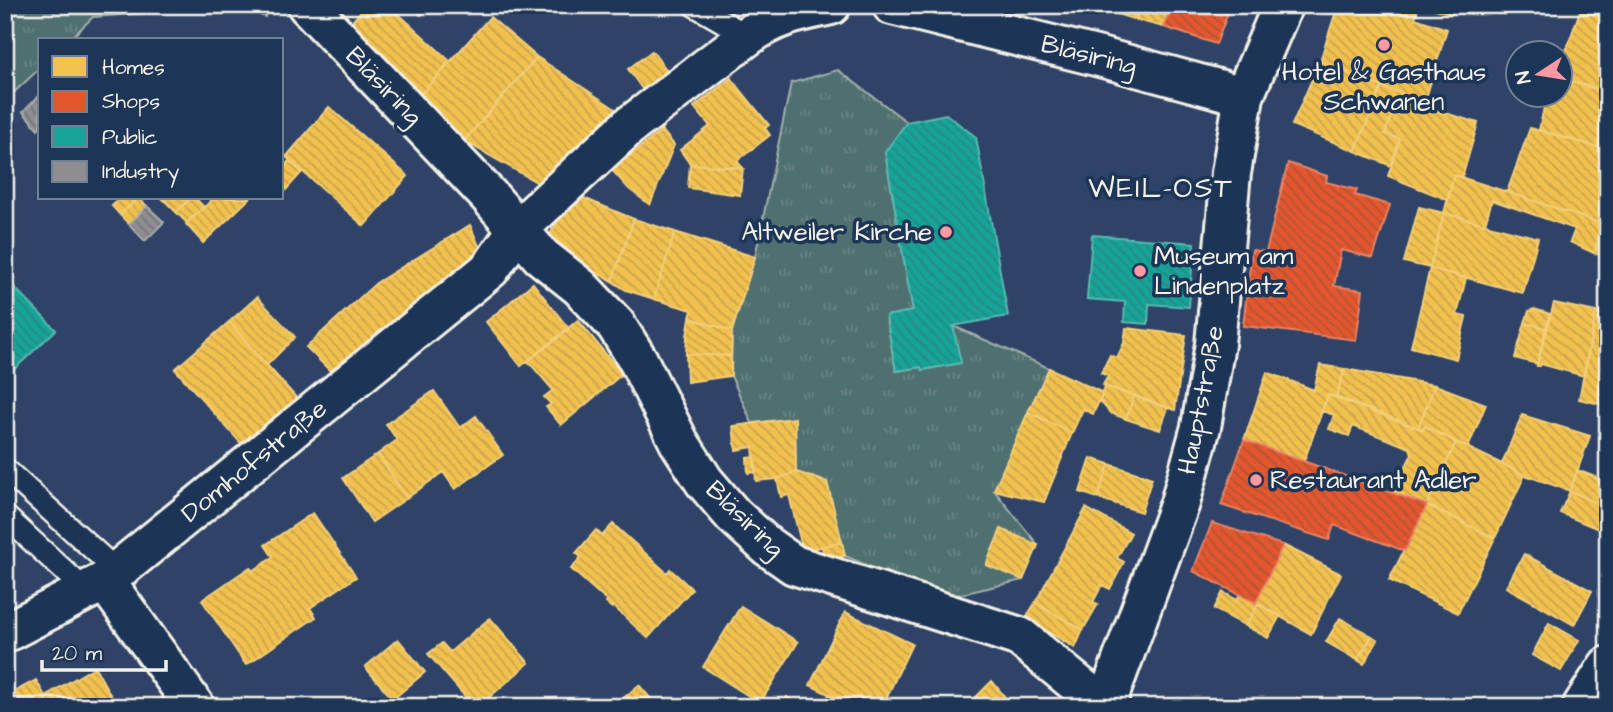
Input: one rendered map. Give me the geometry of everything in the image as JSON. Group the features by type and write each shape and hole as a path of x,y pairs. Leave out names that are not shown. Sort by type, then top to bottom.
{"street":[{"name":"Bläsiring","path":"307,5 489,196 541,256 580,287 616,325 638,360 679,442 704,481 733,515 767,546 794,565 1020,637 1105,707"},
{"path":"517,230 628,127 748,36 765,24 793,13 831,5"},
{"name":"Bläsiring","path":"892,5 1244,96"},
{"name":"Hauptstraße","path":"1105,707 1180,503 1201,427 1215,344 1231,173 1244,96 1283,5"},
{"name":"Domhofstraße","path":"5,633 103,581 489,269 517,230"},
{"path":"103,581 195,707"},
{"path":"1582,707 1608,666"}],"lane":[{"path":"694,5 748,36"},
{"path":"5,470 103,581"},
{"path":"5,516 103,581"}],"green space":[{"path":"5,5 265,5 265,17 230,7 93,17 71,38 38,38 38,70 5,101"},
{"path":"838,70 907,122 885,152 913,311 886,316 896,371 921,367 922,370 960,363 953,326 1049,368 994,490 1038,545 1023,580 944,598 845,556 827,482 796,472 795,418 752,423 731,376 732,331 755,257 791,83"}],"building: Homes":[{"path":"366,5 389,5 450,61 417,99 345,30"},
{"path":"409,5 429,5 421,15"},
{"path":"1110,5 1140,5 1136,20 1108,11"},
{"path":"1140,5 1171,5 1164,27 1136,20"},
{"name":"Hotel & Gasthaus Schwanen","path":"1338,5 1419,5 1415,18 1447,29 1425,101 1382,87 1320,61"},
{"name":"Hotel & Gasthaus Schwanen","path":"1423,5 1455,5 1452,14"},
{"path":"1582,5 1608,5 1608,72 1601,91 1574,82 1574,38 1570,38"},
{"path":"490,17 537,57 464,141 417,99"},
{"path":"652,51 673,78 648,97 628,69"},
{"path":"537,57 626,116 540,184 464,141"},
{"path":"1320,61 1382,87 1355,151 1292,125"},
{"path":"731,78 769,125 765,128 770,135 737,161 743,168 690,164 680,150 710,126 694,107"},
{"path":"1574,82 1608,92 1602,119 1608,121 1608,150 1539,130 1544,108 1574,108"},
{"path":"1382,87 1414,98 1411,105 1396,100 1385,134 1400,139 1391,166 1355,151"},
{"path":"1396,100 1478,123 1462,178 1454,175 1448,200 1388,176 1400,139 1385,134"},
{"path":"329,107 408,176 364,226 286,157"},
{"path":"1530,128 1608,150 1608,210 1603,224 1507,192"},
{"path":"662,130 674,145 650,205 629,189 612,170"},
{"path":"289,161 302,172 285,191 284,190 284,167"},
{"path":"690,164 743,168 740,195 688,188"},
{"path":"1454,175 1603,224 1594,253 1570,242 1575,229 1492,200 1485,224 1444,213"},
{"path":"574,194 634,219 612,281 544,244"},
{"path":"118,200 136,200 120,215 112,206"},
{"path":"136,200 147,206 129,224 120,215"},
{"path":"164,200 189,200 176,212"},
{"path":"189,200 197,200 204,207 187,223 176,212"},
{"path":"212,200 248,200 203,243 186,224"},
{"path":"1419,207 1444,213 1430,268 1404,262"},
{"path":"1444,213 1538,238 1523,293 1430,268"},
{"path":"1608,213 1608,257 1594,253"},
{"path":"634,219 675,232 654,299 626,290 612,281"},
{"path":"470,225 482,253 337,378 306,347 376,283"},
{"path":"675,232 755,257 732,331 690,318 692,310 654,299"},
{"path":"1430,268 1466,278 1457,315 1466,317 1456,359 1411,347"},
{"path":"533,283 569,329 521,366 486,322"},
{"path":"257,297 295,337 267,365 229,322"},
{"path":"1554,303 1596,312 1584,376 1541,364 1537,366"},
{"path":"1534,309 1550,314 1546,328 1525,323 1529,311"},
{"path":"1596,312 1608,315 1608,406 1579,399"},
{"path":"690,318 732,331 731,356 686,354"},
{"path":"578,320 622,374 561,425 546,407 551,404 544,397 553,390 528,361"},
{"path":"229,322 299,401 246,449 175,369"},
{"path":"1525,323 1546,328 1537,364 1515,358"},
{"path":"1126,328 1186,335 1175,410 1103,385 1108,376 1101,373 1110,355 1117,358 1124,343"},
{"path":"686,354 731,356 731,376 687,382"},
{"path":"1320,365 1345,369 1336,397 1328,395 1304,461 1244,440 1267,372 1314,390"},
{"path":"1049,368 1103,393 1093,414 1083,409 1072,433 1028,412"},
{"path":"1345,369 1435,385 1418,428 1336,397"},
{"path":"1435,385 1486,404 1468,448 1425,426 1423,430 1418,428"},
{"path":"1105,386 1134,396 1126,419 1110,413 1100,401"},
{"path":"434,391 460,428 476,416 503,455 455,489 443,472 407,498 378,454 397,440 386,424"},
{"path":"1328,395 1423,430 1425,426 1456,442 1427,505 1393,492 1412,454 1410,448 1353,426 1349,436 1329,429 1334,415 1322,411"},
{"path":"1134,396 1168,408 1160,430 1126,419"},
{"path":"1028,412 1072,433 1044,502 994,490"},
{"path":"1522,415 1590,436 1570,491 1502,464"},
{"path":"795,418 796,472 777,479 756,481 753,447 736,450 733,426"},
{"path":"1456,442 1525,475 1495,538 1427,505"},
{"path":"378,454 407,498 372,522 343,478"},
{"path":"755,457 756,472 748,473 747,458"},
{"path":"1091,458 1109,464 1098,498 1080,492"},
{"path":"1109,464 1152,478 1141,512 1098,498"},
{"path":"1577,470 1608,482 1608,508 1570,491"},
{"path":"796,472 827,482 842,542 803,551 789,495 781,497 777,479"},
{"path":"1570,491 1608,508 1608,533 1560,513"},
{"path":"1427,505 1495,538 1458,613 1389,580"},
{"path":"1086,508 1131,533 1117,558 1124,562 1110,589 1102,585 1093,602 1098,604 1083,630 1035,603"},
{"path":"313,513 356,577 310,608 316,617 246,665 202,600 250,567 253,571 273,557 265,545"},
{"path":"613,524 667,573 670,569 692,589 648,638 571,569 581,557 576,553 596,530 602,536"},
{"path":"1001,529 1038,545 1023,580 986,565"},
{"path":"842,542 845,556 825,561 822,547"},
{"path":"1283,545 1341,574 1311,634 1256,603"},
{"path":"1524,554 1592,591 1574,625 1506,587"},
{"path":"1223,592 1237,600 1240,594 1258,604 1246,626 1214,609"},
{"path":"1035,603 1083,630 1075,648 1026,618"},
{"path":"1258,604 1280,616 1268,638 1246,626"},
{"path":"741,606 798,642 760,703 703,667"},
{"path":"845,612 912,644 882,707 855,707 810,685"},
{"path":"490,618 529,663 478,707 474,707 428,654 442,643 450,652"},
{"path":"1340,618 1372,636 1357,660 1326,642"},
{"path":"1549,623 1579,640 1561,671 1532,655"},
{"path":"1372,636 1378,640 1364,664 1357,660"},
{"path":"398,639 425,672 393,699 365,667"},
{"path":"95,667 117,707 49,707 45,696"},
{"path":"36,680 49,707 23,707 14,692"},
{"path":"992,681 1013,707 966,707"},
{"path":"639,685 658,707 613,707"},
{"path":"830,694 855,707 820,707"},
{"path":"787,697 799,707 780,707"},
{"path":"1297,698 1313,707 1293,707"}],"building: Shops":[{"path":"1171,5 1231,5 1216,44 1164,27"},
{"path":"1288,163 1327,176 1326,182 1357,190 1355,195 1390,205 1373,258 1341,250 1334,286 1363,290 1356,340 1243,326 1252,250 1266,252"},
{"path":"1244,440 1427,505 1405,551 1334,525 1329,540 1221,505"},
{"path":"1212,523 1283,545 1256,603 1193,571"}],"building: Public":[{"name":"Altweiler Kirche","path":"946,114 976,137 1008,316 953,326 961,363 922,370 921,367 896,371 886,316 913,311 885,152 907,122"},
{"name":"Museum am Lindenplatz","path":"1092,235 1194,243 1189,307 1149,304 1148,324 1124,322 1125,302 1087,299"},
{"path":"5,278 56,330 5,378"}],"building: Industry":[{"path":"38,97 38,129 23,112"},
{"path":"147,206 164,222 145,241 129,224"}],"place":[{"name":"Hotel & Gasthaus Schwanen","path":"1384,45"},
{"name":"Altweiler Kirche","path":"946,232"},
{"name":"Museum am Lindenplatz","path":"1140,271"},
{"name":"Restaurant Adler","path":"1256,480"}],"district":[{"name":"WEIL-OST","path":"1161,188"}]}
